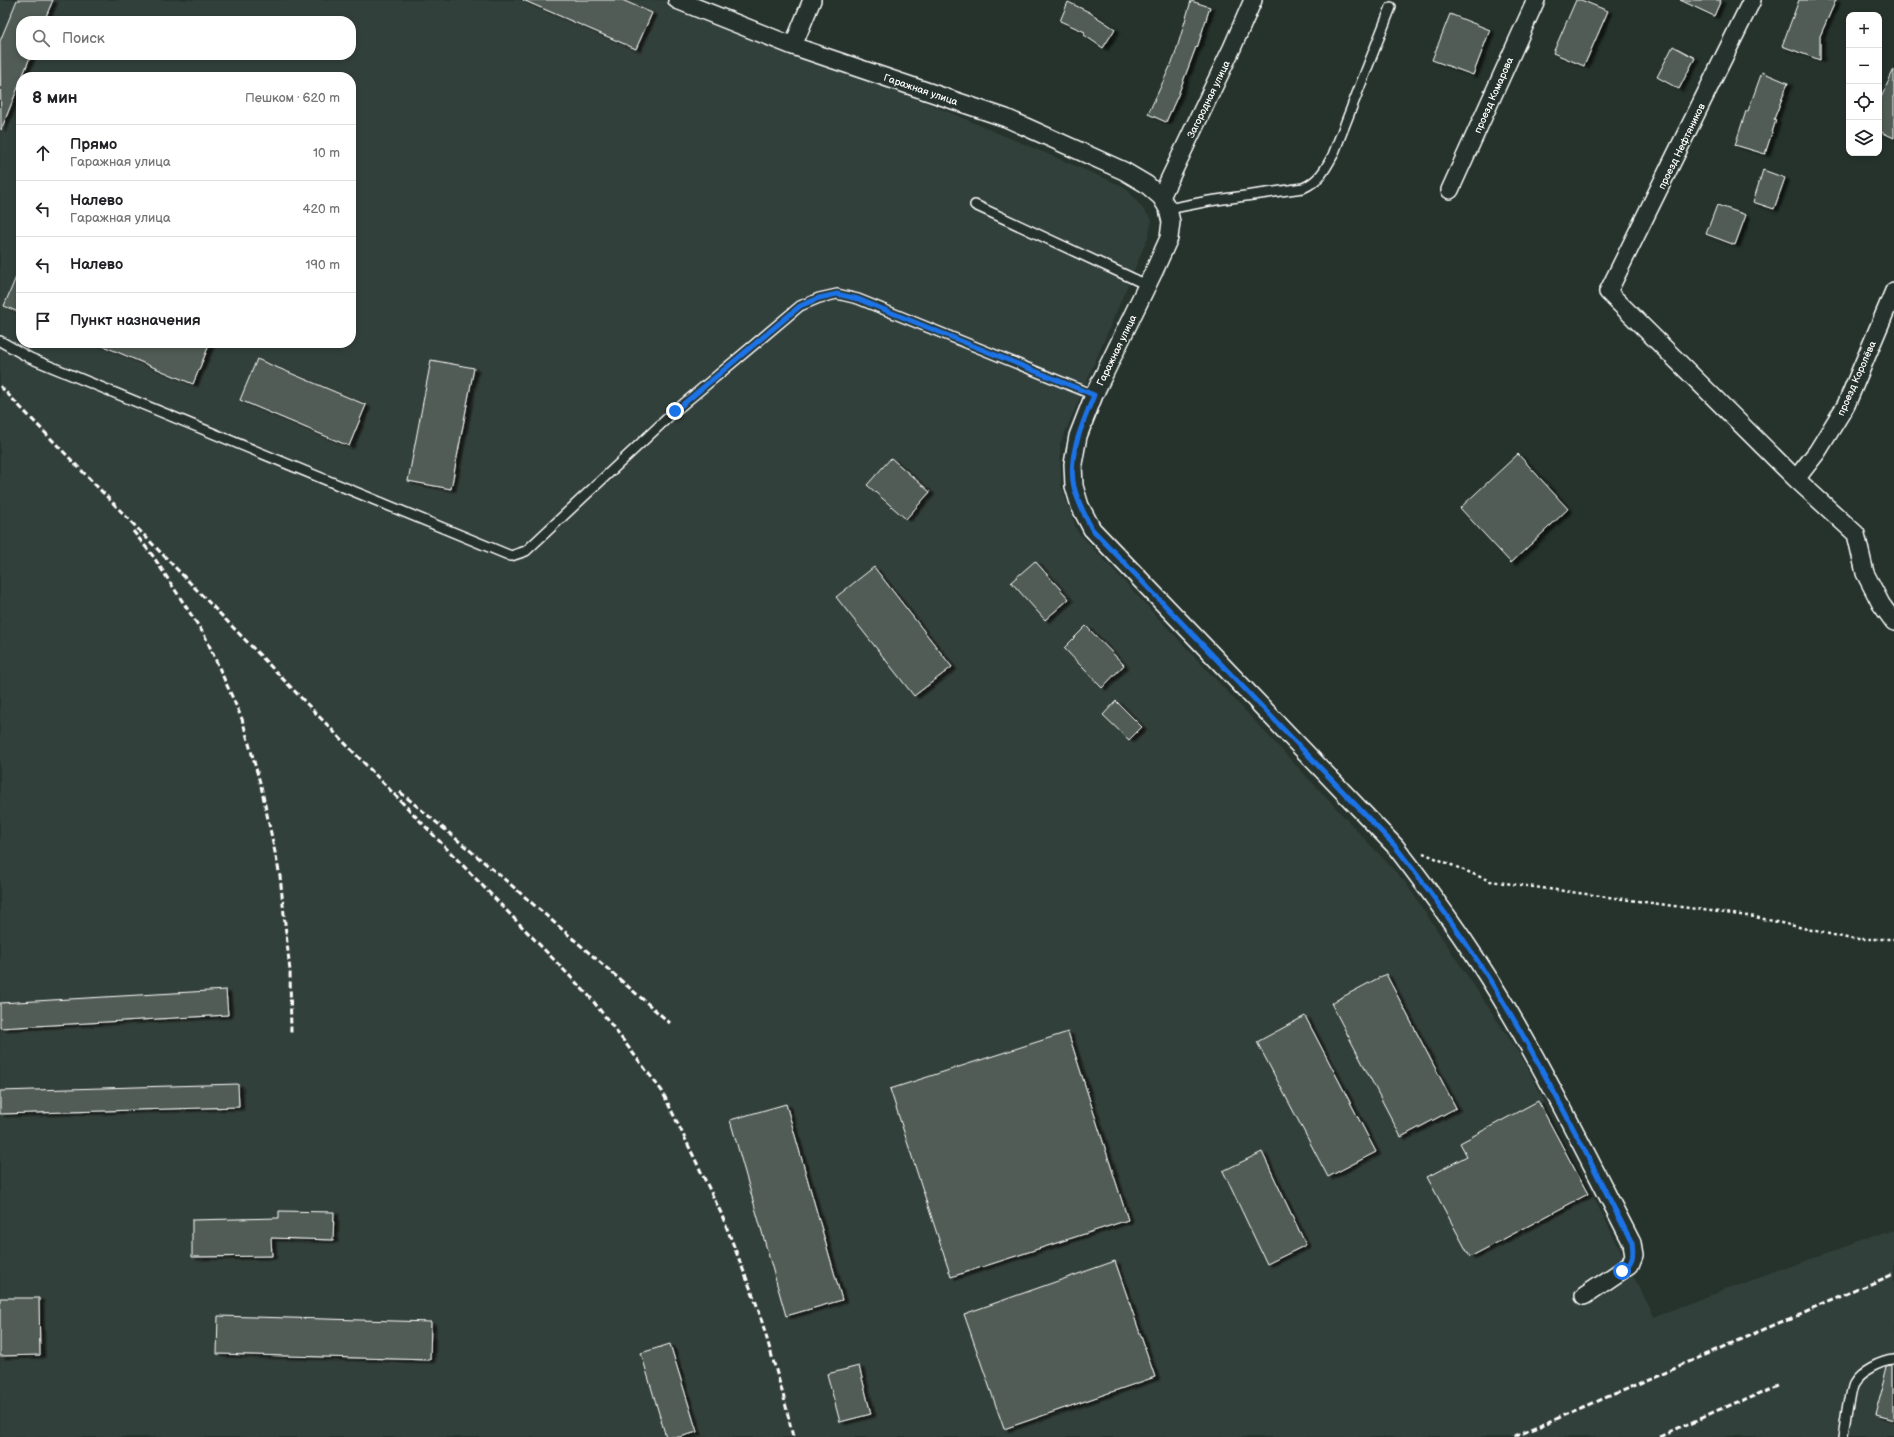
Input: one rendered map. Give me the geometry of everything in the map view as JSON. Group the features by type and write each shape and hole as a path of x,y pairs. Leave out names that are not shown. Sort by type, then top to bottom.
{"street":[{"name":"Гаражная улица","path":"677,0 793,46 1006,118 1124,171 1146,184 1165,203 1171,222 1169,238 1094,395 1078,436 1073,464 1074,486 1080,506 1092,529 1395,846 1425,884 1468,948 1522,1033 1632,1243 1634,1255 1630,1265 1584,1296"},
{"path":"793,46 812,0"},
{"name":"Загородная улица","path":"1165,203 1253,0"},
{"name":"проезд Комарова","path":"1450,190 1536,0"},
{"name":"проезд Нефтяников","path":"1752,0 1608,292 1796,479"},
{"name":"проезд Королёва","path":"1796,479 1817,452 1846,405 1894,291"},
{"path":"1796,479 1856,534 1865,573 1881,604 1894,622"}],"lane":[{"path":"1165,203 1209,201 1303,188 1314,183 1324,172 1333,154 1391,6"},
{"path":"975,205 1147,285"},
{"path":"0,341 30,358 511,556 526,550 675,411 800,306 819,298 837,294 858,299 1094,395"},
{"path":"1844,1437 1854,1382 1866,1370 1888,1360 1894,1359"}],"path":[{"path":"1420,853 1490,881 1755,917 1851,939 1894,939"}],"shaded area":[{"path":"0,0 702,0 793,46 1125,187 1152,220 1148,237 1060,444 1061,485 1077,531 1405,882 1524,1061 1654,1316 1894,1229 1894,1437 0,1437"}],"building":[{"path":"17,0 53,0 46,16 16,16 16,60 29,60 24,72 16,72 16,92 1,130 0,41"},
{"path":"523,0 622,0 652,13 636,49"},
{"path":"1576,0 1581,0 1608,11 1584,66 1553,53"},
{"path":"1680,0 1721,0 1714,16"},
{"path":"1799,0 1836,0 1820,36 1820,60 1782,46"},
{"path":"1191,1 1210,7 1197,48 1196,47 1166,122 1148,114 1174,58"},
{"path":"1068,2 1089,12 1115,29 1103,48 1084,35 1085,32 1060,21"},
{"path":"1450,14 1490,30 1473,75 1432,60"},
{"path":"1673,46 1695,58 1679,89 1657,77"},
{"path":"1894,69 1894,138 1882,132 1882,95"},
{"path":"1762,72 1788,83 1774,119 1776,120 1765,154 1735,145 1746,111 1748,111"},
{"path":"1763,170 1785,178 1774,209 1753,202"},
{"path":"1717,205 1746,215 1735,245 1706,234"},
{"path":"16,277 16,311 4,306"},
{"path":"108,348 208,348 193,384"},
{"path":"257,359 366,405 349,446 240,400"},
{"path":"431,360 474,368 451,489 408,481"},
{"path":"1518,454 1568,509 1511,563 1460,508"},
{"path":"891,458 930,492 906,519 867,485"},
{"path":"1035,561 1069,599 1045,620 1011,582"},
{"path":"874,567 952,667 914,696 836,597"},
{"path":"1086,626 1124,665 1102,688 1064,648"},
{"path":"1116,701 1142,727 1129,740 1103,715"},
{"path":"1386,974 1456,1108 1401,1137 1331,1003"},
{"path":"226,990 228,1015 0,1028 0,1003"},
{"path":"1305,1016 1376,1152 1328,1177 1257,1042"},
{"path":"1068,1032 1128,1220 951,1277 890,1089"},
{"path":"238,1084 239,1107 0,1114 0,1091"},
{"path":"1538,1101 1588,1194 1470,1257 1427,1177 1467,1156 1460,1143"},
{"path":"786,1104 842,1300 786,1316 730,1120"},
{"path":"1262,1152 1306,1245 1267,1264 1223,1171"},
{"path":"279,1211 334,1212 333,1240 271,1238 272,1256 192,1257 192,1220 279,1218"},
{"path":"1115,1261 1155,1377 1004,1429 964,1314"},
{"path":"0,1298 39,1298 40,1355 0,1356"},
{"path":"218,1316 431,1322 430,1360 217,1354"},
{"path":"670,1344 697,1432 680,1437 666,1437 641,1353"},
{"path":"1894,1365 1894,1420 1875,1415 1888,1366"},
{"path":"859,1366 871,1414 840,1422 827,1374"}],"railway":[{"path":"0,386 590,997 662,1091 721,1213 758,1308 784,1398 793,1437"},
{"path":"133,531 153,556 205,636 242,719 261,786 280,876 290,971 291,1035"},
{"path":"400,792 503,878 670,1023"},
{"path":"1514,1437 1894,1274"},
{"path":"1659,1437 1782,1383"}],"route":[{"path":"675,411 800,306 819,298 837,294 858,299 1094,395 1078,436 1073,464 1074,486 1080,506 1092,529 1395,846 1425,884 1522,1033 1632,1243 1634,1255 1630,1265 1622,1271"}]}
